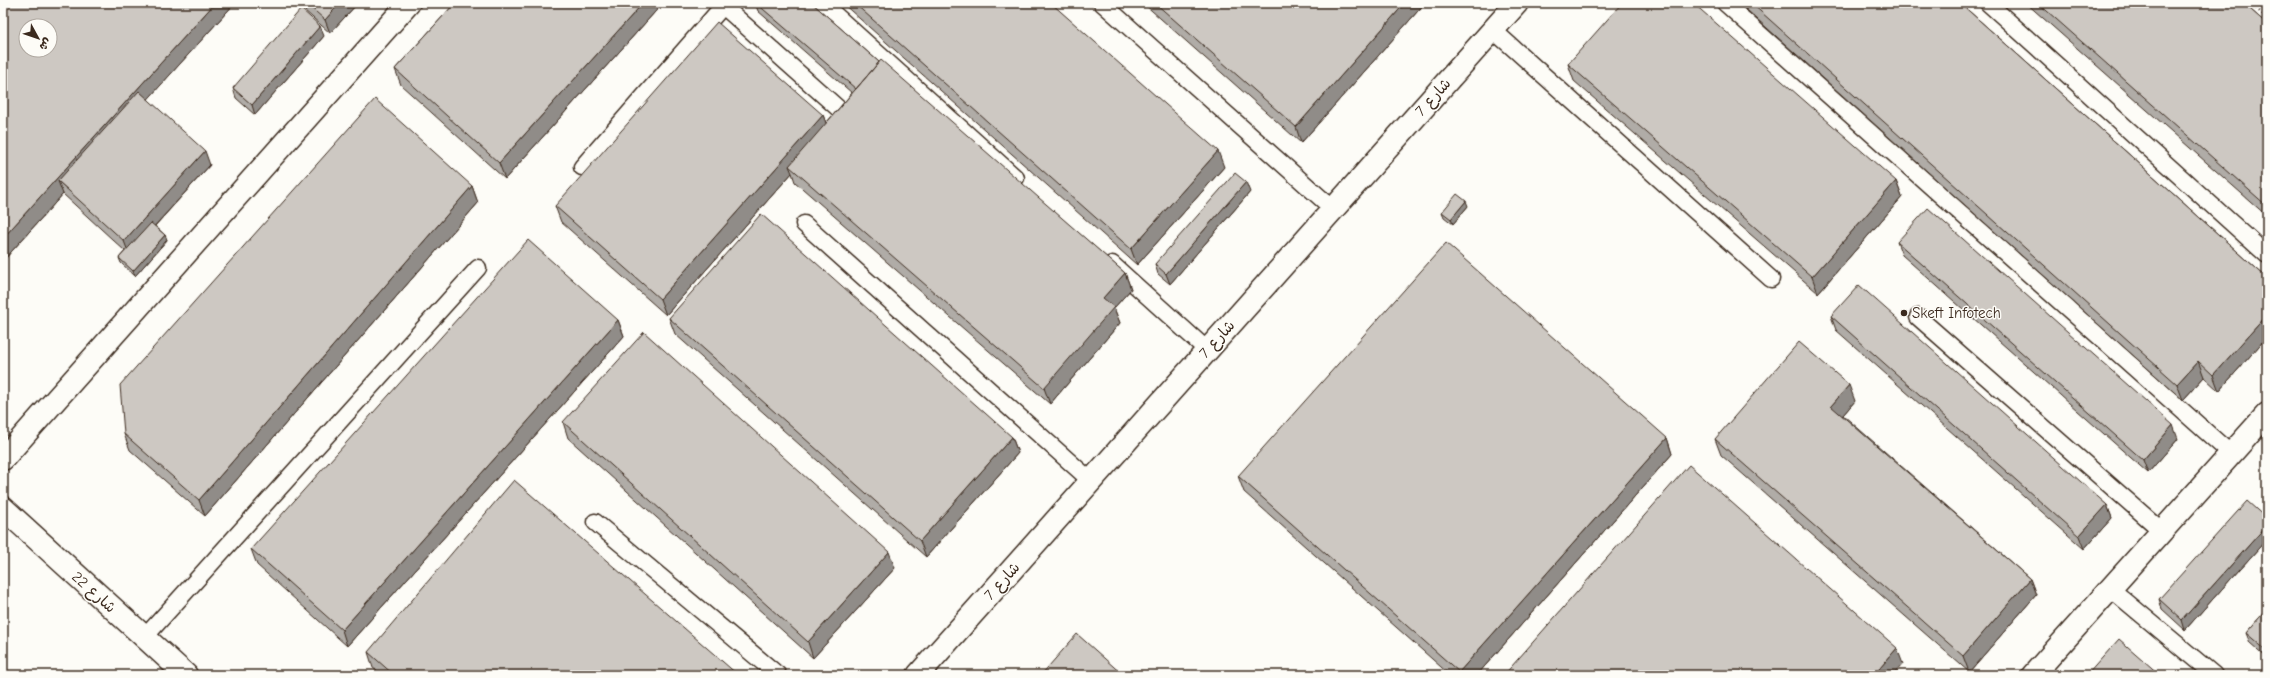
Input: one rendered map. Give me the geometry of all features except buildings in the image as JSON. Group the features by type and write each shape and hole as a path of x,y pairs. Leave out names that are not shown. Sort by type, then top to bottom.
{"street":[{"path":"3,459 409,3"},
{"name":"شارع 7","path":"918,675 1518,3"},
{"path":"2033,675 2267,414"},
{"name":"شارع 22","path":"3,508 186,675"}],"lane":[{"path":"822,3 1030,190"},
{"path":"1102,3 1333,209"},
{"path":"1725,3 2231,454"},
{"path":"1988,3 2267,256"},
{"path":"582,166 721,5 840,110"},
{"path":"1493,30 1771,279"},
{"path":"804,224 1091,481"},
{"path":"1101,254 1207,350"},
{"path":"144,638 478,268"},
{"path":"1918,317 2162,531"},
{"path":"596,522 778,675"},
{"path":"2111,589 2214,675"}],"path":[{"path":"2250,3 2267,18"}],"place":[{"name":"Skeft Infotech","path":"1904,313"}]}
